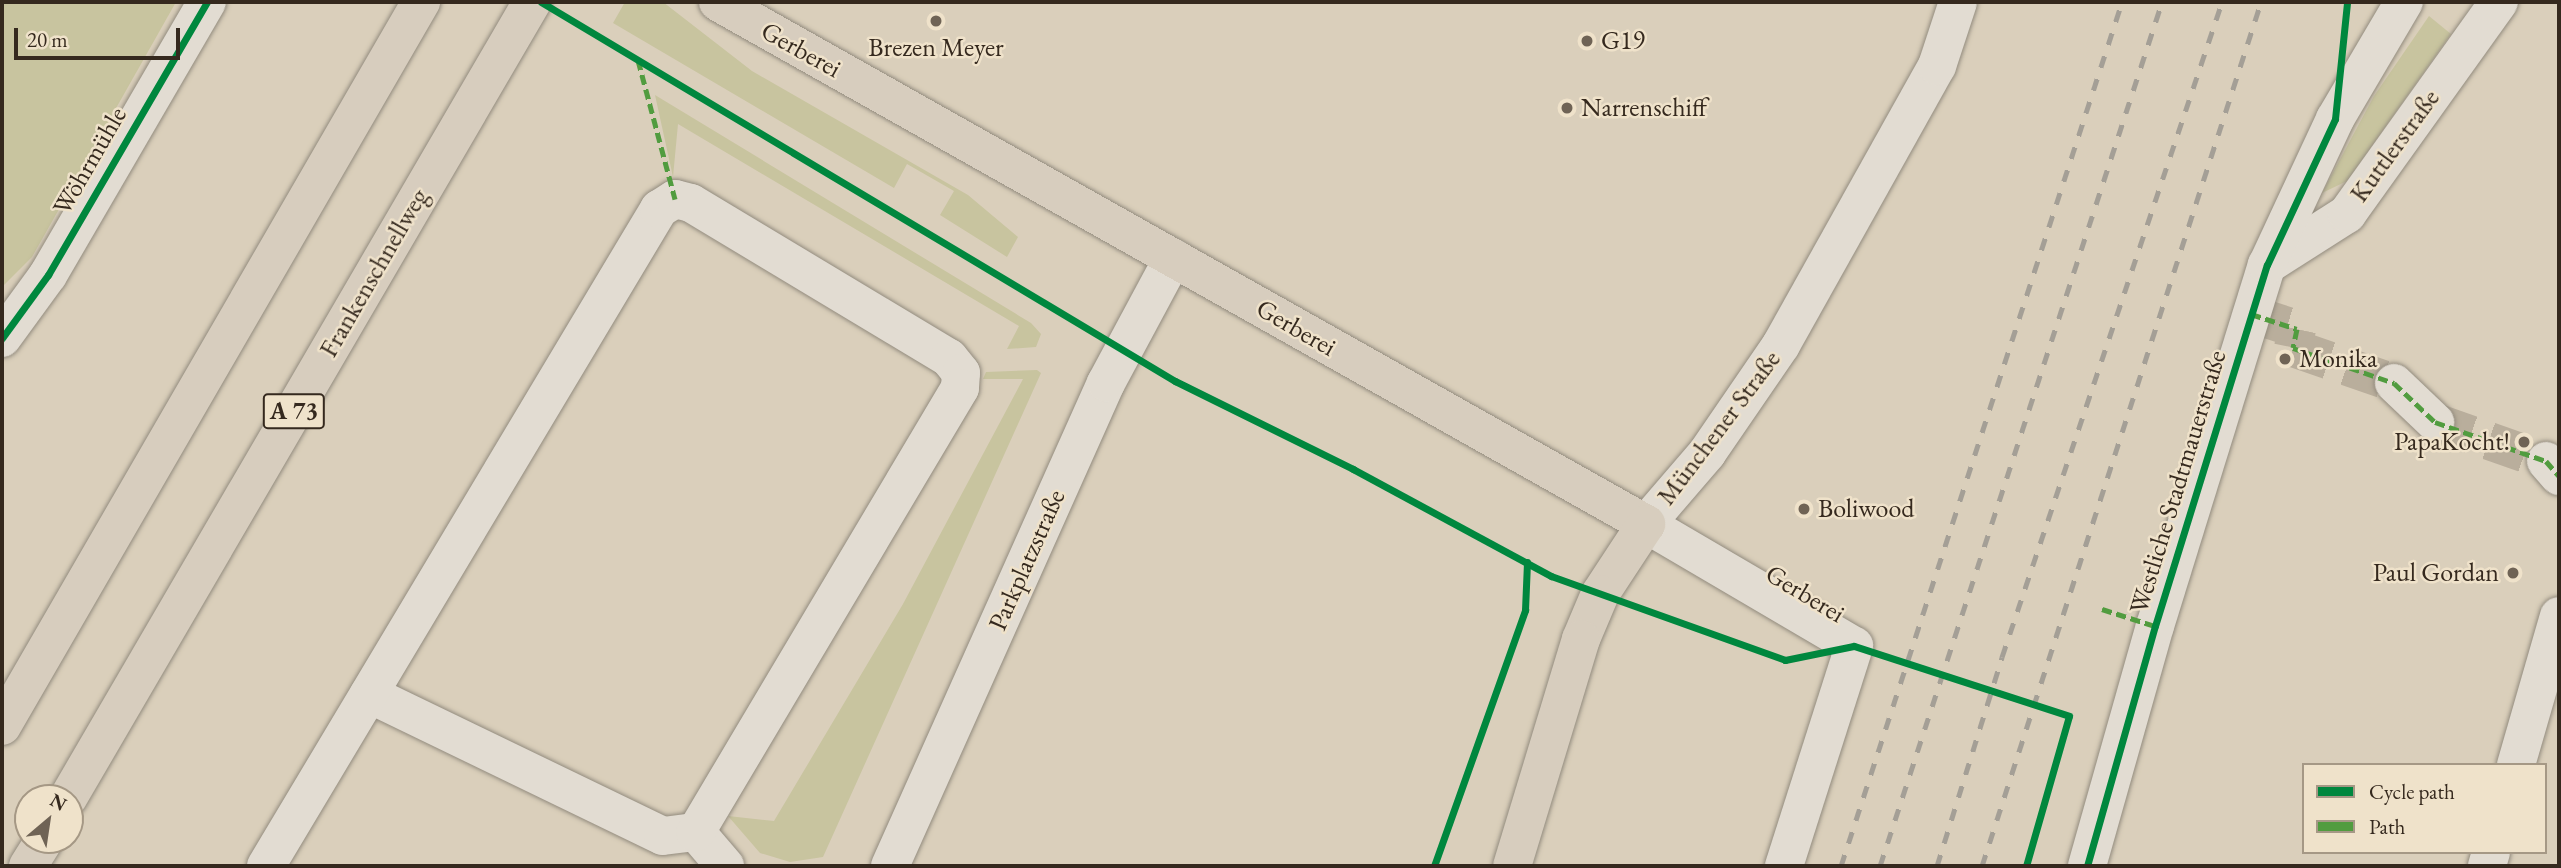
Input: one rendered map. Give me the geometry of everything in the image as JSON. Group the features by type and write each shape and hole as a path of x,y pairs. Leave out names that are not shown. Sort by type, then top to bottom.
{"main road":[{"path":"2,726 421,2"},
{"name":"Gerberei","path":"718,2 1646,524"},
{"name":"Frankenschnellweg","path":"76,784 526,13"},
{"name":"Münchener Straße","path":"1512,866 1581,639 1600,594 1646,524"}],"street":[{"name":"Wöhrmühle","path":"2,338 48,275 207,2"},
{"name":"Münchener Straße","path":"1646,524 1707,453 1800,312 1937,66 1958,2"},
{"name":"Westliche Stadtmauerstraße","path":"2087,866 2155,626 2267,265 2335,120 2404,2"},
{"name":"Kuttlerstraße","path":"2267,265 2347,214 2499,2"},
{"path":"266,866 659,209 675,198 691,203 949,358 961,373 960,388 696,832"},
{"name":"Parkplatzstraße","path":"890,866 1106,383 1172,258"},
{"path":"2394,383 2435,422"},
{"name":"Gerberei","path":"1646,524 1854,646 1784,866"},
{"path":"2517,763 2559,616"},
{"path":"369,694 663,836 696,832"},
{"path":"696,832 725,866"}],"shaded area":[{"path":"2,2 176,2 32,257 2,287"},
{"path":"625,2 663,2 752,71 968,195 1018,237 1007,257 940,215 954,191 907,164 894,188 613,23"},
{"path":"2429,16 2451,34 2347,181 2322,193 2374,96"},
{"path":"655,95 1031,323 1041,334 1036,347 1007,349 1019,326 678,124 673,177"},
{"path":"1037,370 1041,373 823,857 790,862 760,853 728,816 774,821 903,604 1023,379 983,379 986,372"}],"tunnel":[{"path":"2251,314 2297,329 2293,348 2394,383"},
{"path":"2435,422 2546,461"}],"railway":[{"path":"1841,866 2122,2"},
{"path":"1880,866 2162,2"},
{"path":"1937,866 2002,657 2222,2"},
{"path":"1982,866 2261,2"}],"marked path":[{"path":"638,60 675,199"},
{"path":"2251,314 2297,329 2293,348 2394,383 2435,422 2546,461 2559,476"},
{"path":"2102,609 2155,626"}],"cycle path":[{"path":"2,338 48,275 207,2"},
{"path":"541,2 1175,381 1353,469 1551,576 1785,660 1854,646 2069,716 2026,866"},
{"path":"2087,866 2155,626 2267,265 2335,119 2347,2"},
{"path":"1434,866 1525,610 1527,562"}],"place":[{"name":"Brezen Meyer","path":"936,21"},
{"name":"G19","path":"1587,41"},
{"name":"Narrenschiff","path":"1567,108"},
{"name":"Monika","path":"2285,359"},
{"name":"PapaKocht!","path":"2524,442"},
{"name":"Boliwood","path":"1804,509"},
{"name":"Paul Gordan","path":"2513,573"}]}
